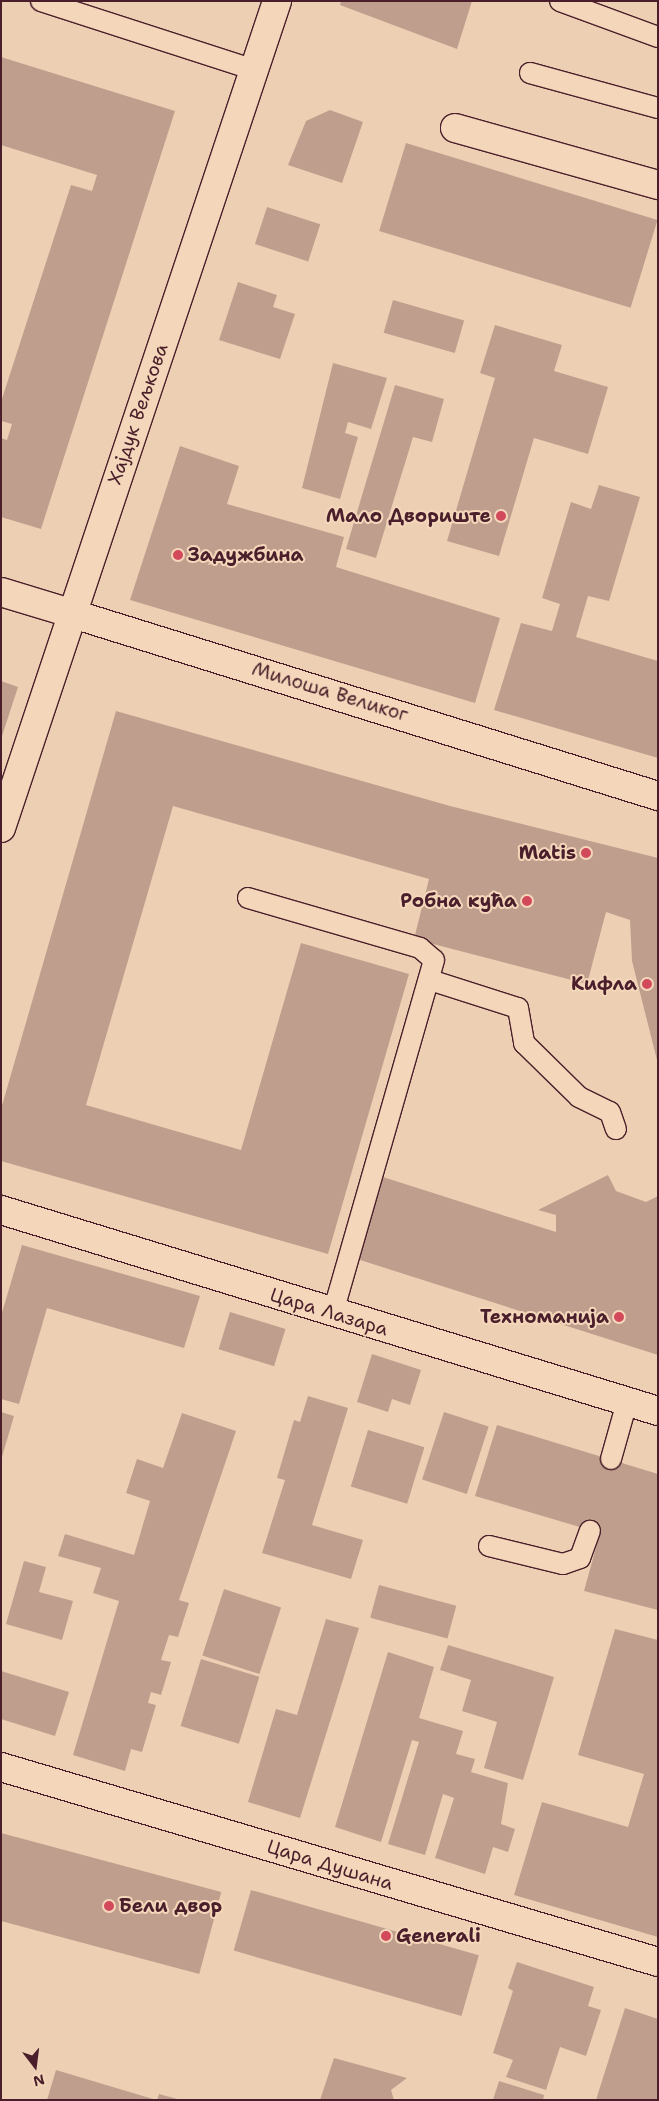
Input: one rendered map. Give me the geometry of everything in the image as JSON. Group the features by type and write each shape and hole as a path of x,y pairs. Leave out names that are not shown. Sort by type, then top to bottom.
{"street":[{"name":"Хајдук Вељкова","path":"1,828 70,613 277,1"},
{"path":"455,128 658,185"},
{"name":"Милоша Великог","path":"1,592 658,796"},
{"name":"Цара Лазара","path":"1,1210 658,1411"},
{"name":"Цара Душана","path":"1,1767 658,1962"}],"lane":[{"path":"41,1 255,70"},
{"path":"560,1 658,37"},
{"path":"530,73 658,108"},
{"path":"248,898 420,948 434,960 430,980 333,1313"},
{"path":"430,980 518,1008 524,1043 580,1097 610,1112 616,1129"},
{"path":"611,1459 627,1402"},
{"path":"489,1546 563,1564 580,1558 590,1531"}],"building":[{"path":"341,1 472,1 457,49 340,5"},
{"path":"1,57 175,111 41,529 1,517 1,438 7,440 12,424 1,421 1,402 71,185 92,191 97,175 1,145"},
{"path":"330,110 363,122 342,183 288,165 306,121"},
{"path":"406,143 658,220 631,308 379,231"},
{"path":"267,207 320,224 308,261 255,244"},
{"path":"238,282 277,295 273,307 295,314 280,359 219,340"},
{"path":"393,300 464,320 455,353 384,333"},
{"path":"495,325 562,345 554,371 608,387 588,454 534,438 499,556 447,541 495,378 480,373"},
{"path":"333,363 387,378 371,429 348,422 345,433 358,437 340,499 302,488"},
{"path":"395,385 444,399 432,442 413,437 376,558 346,549"},
{"path":"180,446 239,466 227,504 344,537 336,567 500,618 475,703 130,600"},
{"path":"599,485 640,497 609,601 588,596 576,637 658,661 658,758 494,710 521,623 552,631 560,604 542,598 571,502 591,509"},
{"path":"1,681 18,687 2,736 1,736"},
{"path":"116,711 450,806 658,858 658,1064 632,961 630,920 606,912 587,984 414,939 429,879 173,806 86,1105 241,1150 301,943 409,974 328,1254 1,1161 1,1109"},
{"path":"608,1175 616,1191 646,1202 658,1196 658,1355 357,1259 383,1177 556,1232 556,1215 538,1210"},
{"path":"22,1245 200,1296 184,1348 47,1308 19,1404 1,1399 1,1316"},
{"path":"230,1312 285,1329 274,1366 219,1349"},
{"path":"372,1354 421,1370 410,1405 392,1399 388,1412 357,1402"},
{"path":"308,1396 348,1408 312,1525 363,1540 351,1579 262,1553 285,1480 277,1478 294,1420 300,1422"},
{"path":"1,1412 14,1416 2,1457 1,1457"},
{"path":"444,1412 489,1427 467,1494 422,1480"},
{"path":"182,1413 236,1431 179,1600 189,1603 178,1637 169,1635 161,1660 171,1662 161,1695 151,1692 148,1703 156,1705 142,1752 131,1749 125,1771 73,1755 119,1601 93,1593 101,1568 58,1556 65,1534 134,1555 150,1501 126,1493 137,1459 163,1468"},
{"path":"497,1425 658,1474 658,1610 584,1591 600,1533 475,1496"},
{"path":"368,1430 424,1447 407,1504 351,1486"},
{"path":"24,1561 46,1567 39,1592 73,1601 62,1640 6,1624"},
{"path":"379,1585 456,1606 447,1639 370,1618"},
{"path":"224,1589 281,1608 259,1674 202,1656"},
{"path":"326,1619 359,1628 300,1818 248,1802 276,1709 297,1715"},
{"path":"615,1629 658,1640 658,1937 514,1895 542,1802 628,1827 644,1774 578,1755"},
{"path":"448,1645 554,1677 523,1780 484,1768 497,1722 462,1711 471,1680 440,1670"},
{"path":"388,1652 434,1667 419,1718 463,1731 456,1754 475,1759 471,1772 508,1783 501,1824 515,1829 508,1852 493,1847 485,1874 435,1858 454,1798 443,1794 425,1855 388,1844 419,1742 412,1740 381,1842 335,1827"},
{"path":"201,1659 259,1677 239,1744 181,1726"},
{"path":"1,1671 69,1692 55,1736 1,1719"},
{"name":"Бели двор","path":"1,1833 221,1892 199,1974 1,1921"},
{"path":"251,1890 479,1955 461,2016 234,1951"},
{"path":"517,1962 594,1987 588,2006 601,2010 586,2056 560,2047 546,2090 506,2077 513,2060 493,2053 513,1991 508,1988"},
{"path":"625,2008 658,2019 658,2100 596,2100"},
{"path":"334,2058 407,2078 391,2090 394,2100 320,2100"},
{"path":"56,2070 153,2099 153,2100 47,2100"},
{"path":"499,2081 544,2095 543,2100 493,2100"},
{"path":"159,2094 177,2099 177,2100 157,2100"}],"place":[{"name":"Мало Двориште","path":"501,516"},
{"name":"Задужбина","path":"178,555"},
{"name":"Matis","path":"586,853"},
{"name":"Робна кућа","path":"527,901"},
{"name":"Кифла","path":"647,984"},
{"name":"Техноманија","path":"619,1317"},
{"name":"Бели двор","path":"109,1906"},
{"name":"Generali","path":"386,1936"}]}
